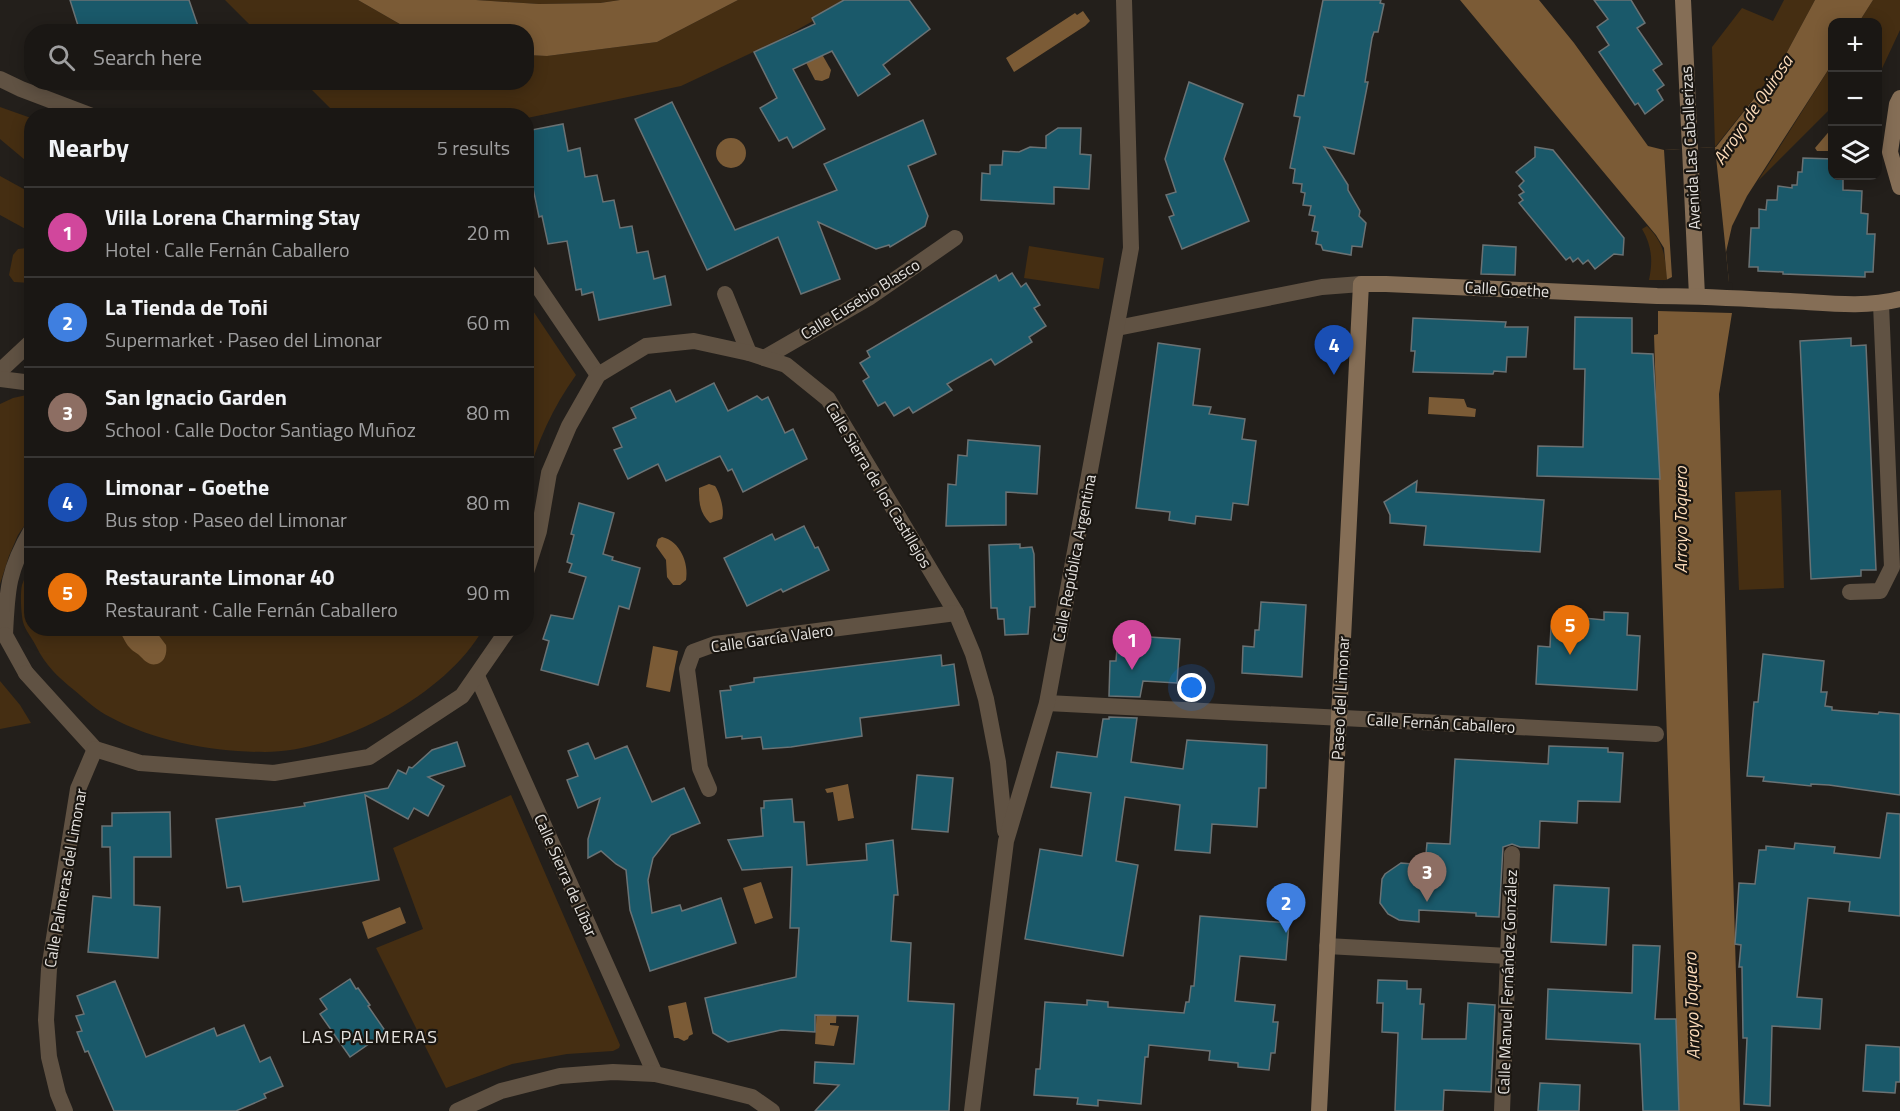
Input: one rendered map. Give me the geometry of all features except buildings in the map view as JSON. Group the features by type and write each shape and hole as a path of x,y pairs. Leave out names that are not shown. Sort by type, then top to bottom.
{"main road":[{"name":"Avenida Las Caballerizas","path":"1683,0 1697,296"},
{"path":"1900,98 1897,104 1890,152 1900,187"},
{"name":"Calle Goethe","path":"1361,285 1386,284 1697,296 1824,303 1881,304 1900,299"},
{"name":"Paseo del Limonar","path":"1319,1111 1361,285"}],"street":[{"name":"Calle República Argentina","path":"972,1111 1006,841 1047,703 1131,249 1125,0"},
{"path":"0,79 71,108"},
{"name":"Calle Eusebio Blasco","path":"756,355 870,297 955,238"},
{"path":"534,281 598,375"},
{"name":"Calle Goethe","path":"1117,328 1322,287 1361,285"},
{"path":"725,294 756,355"},
{"path":"1850,592 1880,591 1892,567 1881,304"},
{"name":"Calle Sierra de los Castillejos","path":"534,547 549,473 569,426 598,375 646,346 694,341 756,355 786,365 828,399 956,613 973,654 986,699 998,762 1006,841"},
{"path":"0,371 24,348"},
{"path":"0,379 24,382"},
{"path":"24,544 14,563 7,589 2,631 26,673 95,749 140,763 274,773 369,757 462,696 504,636"},
{"name":"Calle García Valero","path":"709,789 700,768 687,669 693,652 715,644 956,613"},
{"name":"Calle Sierra de Líbar","path":"477,676 655,1074"},
{"name":"Calle Fernán Caballero","path":"1047,703 1656,734"},
{"name":"Calle Palmeras del Limonar","path":"65,1111 58,1094 49,1057 46,1020 49,969 78,789 95,749"},
{"name":"Calle Manuel Fernández González","path":"1502,1111 1512,854"},
{"path":"1327,946 1508,956"},
{"path":"457,1111 501,1091 560,1076 613,1072 655,1074 752,1097 772,1111"}],"shaded area":[{"path":"225,0 358,0 400,24 249,24"},
{"path":"476,0 620,0 600,3 539,4"},
{"path":"738,0 844,0 813,18 811,16 813,21 777,41 681,86 534,117 534,108 330,108 312,90 534,90 534,55 547,56 657,42"},
{"path":"1784,0 1815,0 1779,67 1715,147 1712,47 1742,8 1773,21"},
{"path":"1873,0 1900,0 1900,30 1882,68 1882,18 1862,18"},
{"path":"1828,70 1828,111 1758,181"},
{"path":"0,107 24,116 24,159 0,139"},
{"path":"0,176 24,189 24,228 0,215"},
{"path":"1647,226 1661,245 1667,280 1649,280 1651,254 1642,229"},
{"path":"1029,246 1104,258 1099,289 1024,278"},
{"path":"24,248 24,283 14,282 9,275 13,255 18,249"},
{"path":"534,312 576,375 546,426 534,457"},
{"path":"24,396 24,526 9,556 0,584 0,404"},
{"path":"1781,490 1784,588 1739,590 1735,492"},
{"path":"24,580 24,625 21,603"},
{"path":"30,636 478,636 466,653 444,676 388,715 325,742 294,749 265,752 206,748 166,739 128,726 91,705 52,670"},
{"path":"0,681 20,705 31,723 0,729"},
{"path":"511,795 620,1045 613,1051 567,1054 512,1064 446,1088 376,948 423,929 393,848"}],"water":[{"path":"358,0 476,0 539,4 600,3 620,0 738,0 657,42 547,56 534,55 534,24 400,24"},
{"path":"1460,0 1539,0 1574,43 1648,146 1664,150 1716,147 1779,67 1815,0 1873,0 1862,18 1828,18 1828,70 1747,196 1732,226 1726,252 1732,313 1719,394 1740,1111 1679,1111 1654,335 1658,334 1658,311 1667,280 1664,248 1656,235"},
{"path":"1083,11 1090,21 1085,26 1014,72 1006,58 1075,13 1077,15"},
{"path":"815,42 831,70 829,78 822,81 815,80 800,51"},
{"path":"1828,133 1828,151 1817,151 1815,148"},
{"path":"731,138 742,142 746,153 742,164 731,168 720,164 716,153 720,142"},
{"path":"1429,397 1464,399 1467,407 1476,409 1475,417 1428,414"},
{"path":"709,484 717,489 723,511 722,519 710,523 702,511 699,493 699,488"},
{"path":"662,537 674,543 682,554 687,573 686,580 680,585 673,585 667,577 666,560 656,546 658,539"},
{"path":"122,636 159,636 166,645 164,659 155,664 147,662 126,643"},
{"path":"653,646 678,651 670,692 646,687"},
{"path":"848,784 854,818 838,821 833,792 827,793 825,789"},
{"path":"761,882 773,918 755,924 743,888"},
{"path":"400,907 406,923 368,939 362,922"},
{"path":"686,1002 693,1034 684,1041 674,1038 668,1006"},
{"path":"817,1005 827,1015 837,1006 836,1023 830,1023 830,1025 839,1026 834,1046 815,1044"}],"pier":[{"path":"1715,147 1729,282 1732,283 1734,304 1732,313 1658,311 1658,301 1664,281 1672,277 1664,150"}],"place":[{"name":"Limonar - Goethe","path":"1334,375"},
{"name":"Restaurante Limonar 40","path":"1570,655"},
{"name":"Villa Lorena Charming Stay","path":"1132,670"},
{"name":"San Ignacio Garden","path":"1427,902"},
{"name":"La Tienda de Toñi","path":"1286,933"}],"district":[{"name":"LAS PALMERAS","path":"370,1037"}],"water label":[{"name":"Arroyo de Quirosa","path":"1753,110"},
{"name":"Arroyo Toquero","path":"1681,520"},
{"name":"Arroyo Toquero","path":"1692,1006"}]}
